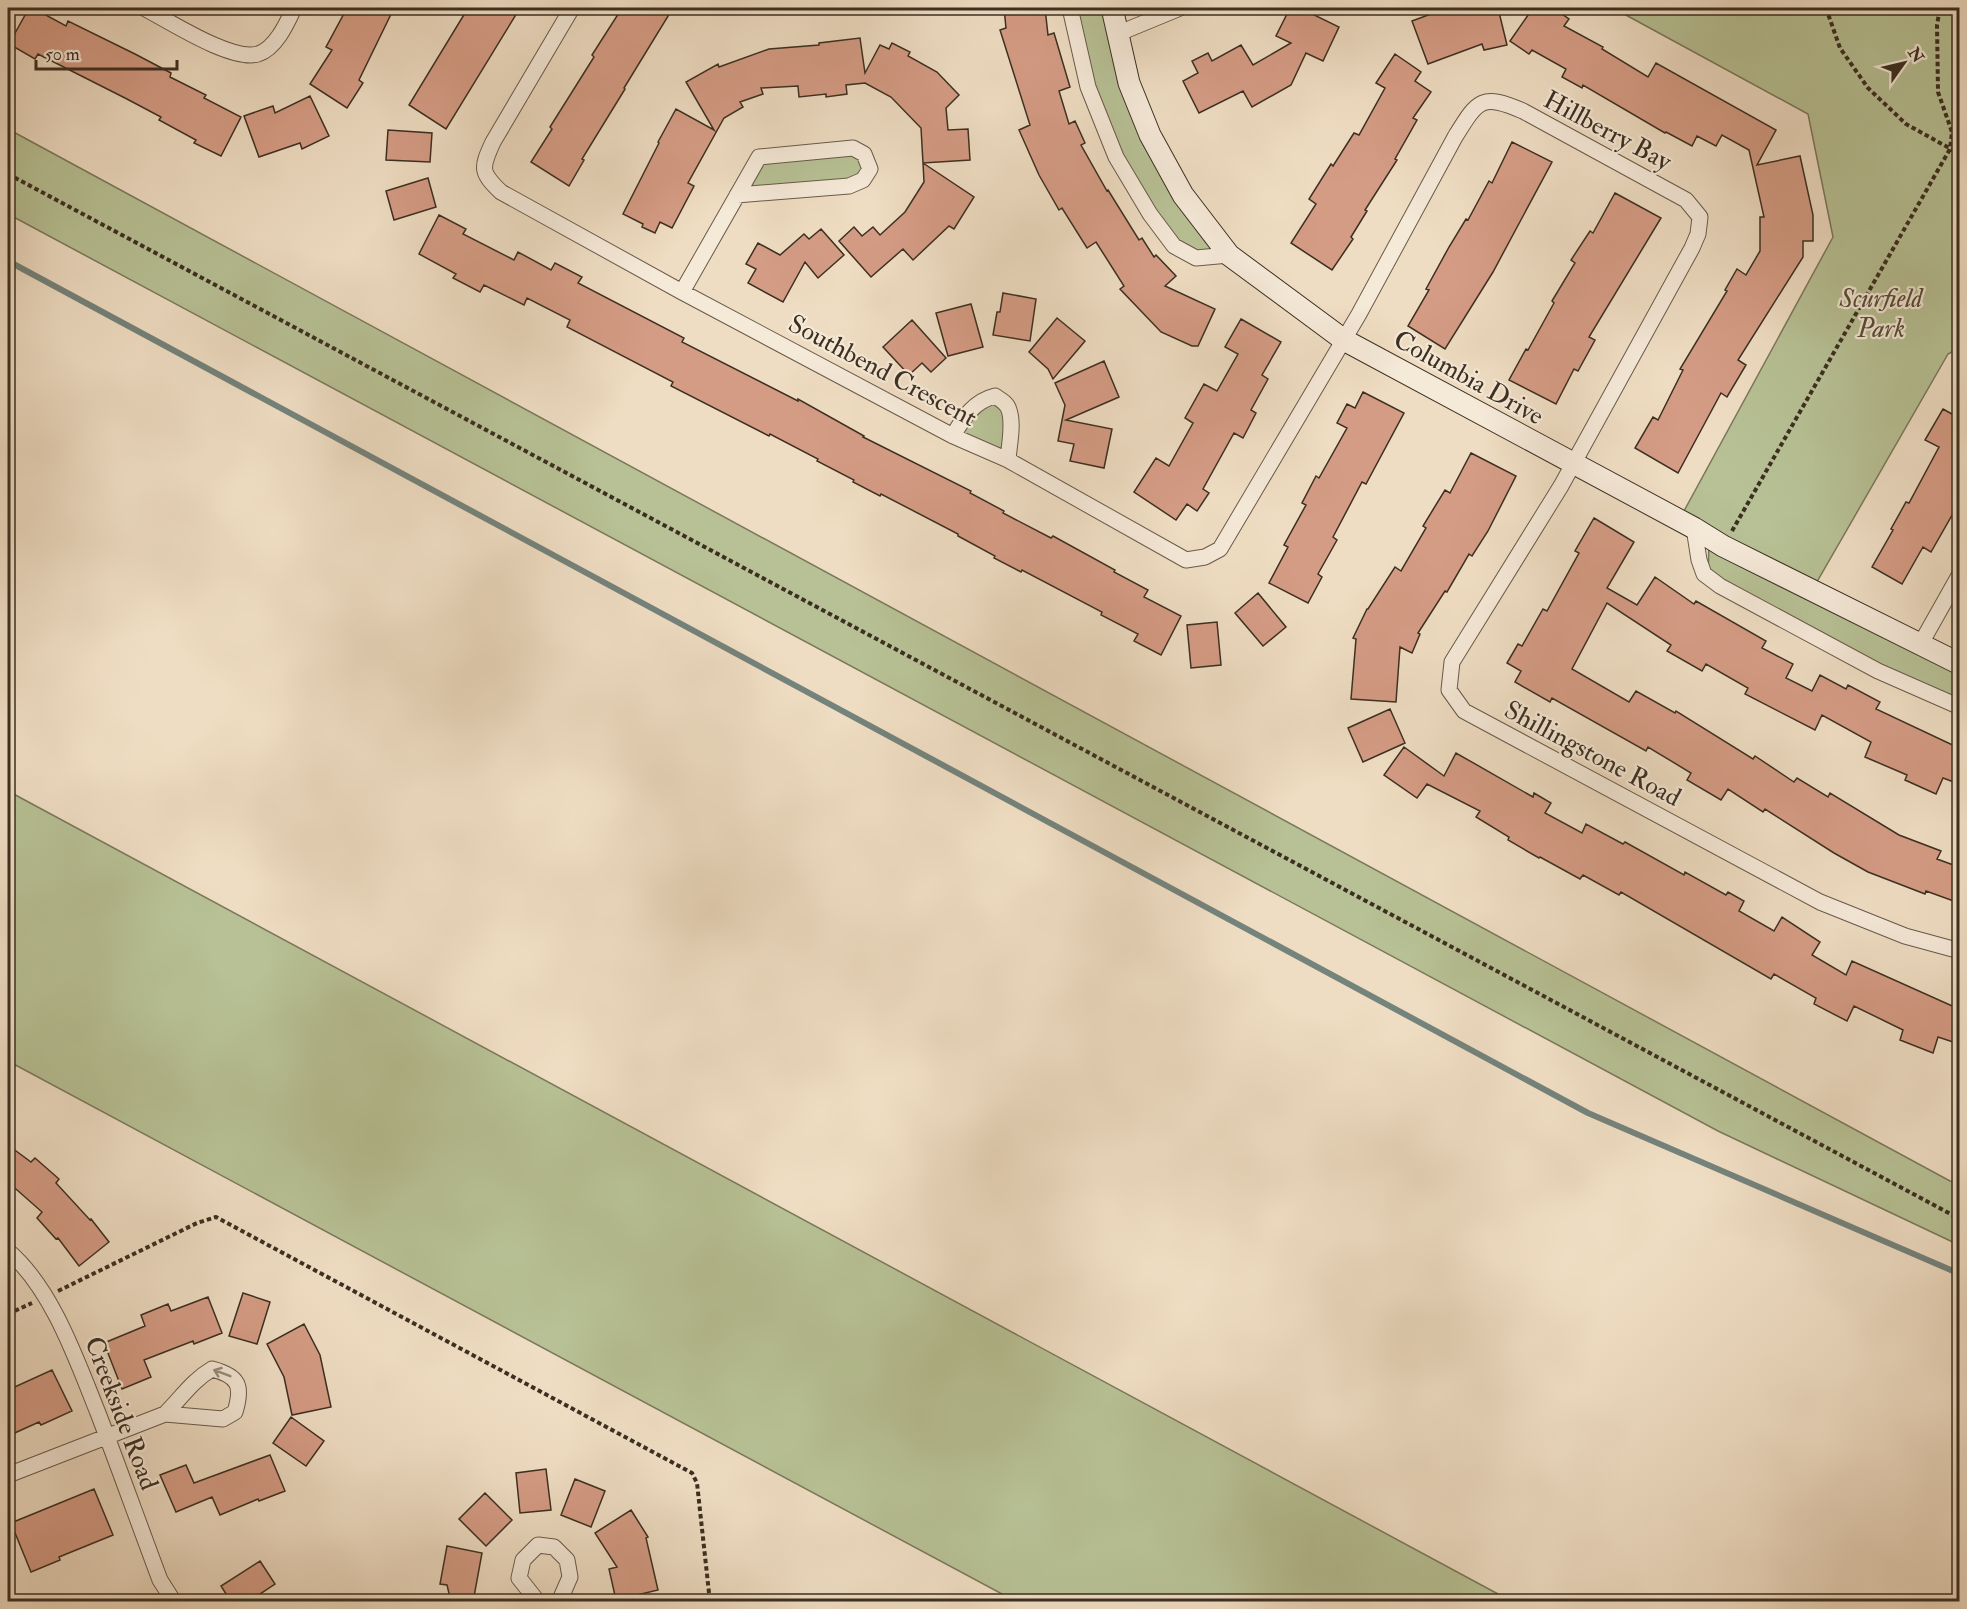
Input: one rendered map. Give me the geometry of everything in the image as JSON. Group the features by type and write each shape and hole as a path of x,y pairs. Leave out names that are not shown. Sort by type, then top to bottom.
{"street":[{"path":"144,8 226,51 241,55 259,54 272,44 294,8"},
{"name":"Southbend Crescent","path":"572,8 483,162 487,179 501,192 682,292 952,436 1008,460 1186,560 1205,557 1220,549 1344,340"},
{"path":"1070,8 1088,87 1116,157 1150,214 1174,246 1196,258 1229,255"},
{"name":"Columbia Drive","path":"1112,8 1129,83 1150,135 1183,195 1229,255 1344,340 1694,528 1723,546 1959,664"},
{"path":"1117,34 1180,8"},
{"name":"Hillberry Bay","path":"1344,340 1455,137 1468,116 1483,102 1498,100 1523,111 1663,186 1686,200 1700,218 1698,234 1573,465"},
{"path":"682,292 737,195 759,157 853,148 864,154 870,169 862,180 849,186 737,195"},
{"path":"952,436 977,404 985,398 995,396 1004,402 1009,410 1008,460"},
{"name":"Shillingstone Road","path":"1573,465 1452,662 1449,690 1464,711 1820,903 1905,936 1959,951"},
{"path":"1694,528 1699,560 1704,574 1720,586 1878,671 1959,707"},
{"path":"1920,645 1959,574"},
{"name":"Creekside Road","path":"8,1251 46,1297 71,1345 160,1580 174,1602"},
{"path":"8,1475 165,1414 180,1400 197,1378 212,1369 228,1373 238,1384 240,1397 235,1412 223,1419 165,1414"},
{"path":"538,1602 519,1578 523,1560 538,1545 554,1547 567,1560 570,1577 559,1602"}],"path":[{"path":"1826,8 1840,48 1868,88 1906,124 1959,154"},
{"path":"1723,546 1950,149 1952,132 1938,92 1937,25 1940,8"},
{"path":"8,174 1959,1219"},
{"path":"8,1314 197,1223 216,1217 692,1473 698,1483 710,1602"}],"green space":[{"path":"1070,8 1112,8 1129,83 1229,255 1196,258 1174,246 1116,157"},
{"name":"Scurfield Park","path":"1613,8 1959,8 1959,348 1948,354 1810,594 1959,668 1959,705 1708,583 1709,539 1678,522 1833,237 1808,114"},
{"path":"8,129 1950,1181 1959,1183 1959,1245 1718,1131 8,214"},
{"path":"864,154 863,180 737,195 759,157"},
{"path":"1004,402 1008,460 953,436 977,404"},
{"path":"8,791 1511,1601 1015,1601 8,1061"}],"building":[{"path":"29,8 66,26 68,21 135,54 171,73 170,77 206,95 204,98 241,117 221,156 194,143 196,140 159,120 161,117 38,54 35,59 9,44"},
{"path":"347,8 394,8 359,80 363,83 347,108 310,84 332,50 326,47"},
{"path":"468,8 520,8 446,129 409,105"},
{"path":"622,8 673,8 582,159 584,160 569,186 531,162 594,57 592,55"},
{"path":"1004,8 1045,8 1048,35 1054,33 1070,87 1059,91 1069,124 1075,121 1085,143 1081,145 1139,240 1142,238 1154,257 1156,255 1176,276 1165,286 1215,309 1198,346 1192,346 1161,332 1120,289 1124,286 1096,242 1087,248 1062,208 1059,210 1039,175 1019,130 1030,125 1000,30 1006,28"},
{"path":"1290,8 1300,8 1339,27 1323,61 1306,53 1291,85 1252,107 1243,91 1199,113 1183,81 1198,73 1192,61 1208,53 1212,61 1241,45 1253,65 1291,43 1276,36"},
{"path":"1447,8 1498,8 1507,45 1484,50 1482,44 1428,64 1412,21"},
{"path":"1533,8 1553,8 1569,19 1564,26 1603,47 1602,49 1648,77 1656,63 1776,130 1757,165 1800,156 1813,215 1813,241 1803,241 1803,257 1738,360 1746,365 1727,397 1721,393 1678,473 1635,448 1653,417 1658,420 1683,370 1680,369 1727,291 1725,290 1737,269 1746,275 1760,251 1760,217 1764,217 1749,150 1722,135 1716,146 1697,136 1692,146 1665,133 1583,85 1582,88 1562,77 1566,69 1532,50 1529,54 1510,41"},
{"path":"860,38 865,73 880,45 889,49 892,43 910,52 908,56 937,72 959,95 946,108 948,130 968,129 970,160 923,163 921,128 891,97 865,83 846,85 847,94 826,97 826,94 799,97 798,86 761,88 763,94 740,102 743,107 724,118 688,183 694,186 672,228 660,222 655,233 623,214 676,109 714,130 686,82 718,64 719,67 769,49 819,45 819,43"},
{"path":"1395,54 1421,72 1415,81 1431,92 1413,118 1417,120 1395,159 1397,160 1365,210 1367,211 1351,237 1353,239 1332,270 1291,243 1316,204 1309,199 1354,133 1359,135 1385,88 1376,83"},
{"path":"310,96 329,136 302,149 300,143 259,157 244,116 273,106 275,113"},
{"path":"388,130 432,133 430,162 386,160"},
{"path":"1512,142 1552,162 1493,272 1445,349 1408,326 1429,290 1426,289 1449,247 1466,219 1468,220 1489,181 1492,183"},
{"path":"923,163 974,197 954,229 949,226 913,260 903,249 871,277 839,241 854,227 862,236 873,227 880,235 905,212 924,182"},
{"path":"428,178 436,207 394,220 386,191"},
{"path":"1615,193 1661,218 1589,337 1595,340 1578,371 1574,369 1556,404 1509,380 1526,349 1528,350 1554,303 1552,301 1575,263 1571,260 1590,231 1593,233"},
{"path":"439,215 466,229 463,234 514,260 518,252 551,270 555,263 582,277 578,283 684,338 682,342 798,401 798,399 863,437 971,491 970,493 1004,511 1003,513 1051,538 1053,536 1148,590 1144,597 1181,616 1161,655 1134,641 1138,634 1101,615 1102,612 994,558 995,556 958,534 853,482 854,480 817,461 818,459 671,386 673,382 567,327 570,320 527,298 524,305 484,285 480,292 453,278 456,274 419,254"},
{"path":"821,229 844,255 818,278 805,262 783,302 748,283 756,269 746,264 758,243 780,255 804,234 809,239"},
{"path":"1003,293 1036,299 1030,341 993,335"},
{"path":"971,304 983,347 948,356 936,313"},
{"path":"1057,318 1085,341 1053,379 1048,369 1029,352"},
{"path":"1241,319 1281,342 1262,375 1268,379 1251,410 1256,413 1243,438 1234,433 1203,489 1209,493 1197,511 1187,504 1176,520 1134,492 1156,458 1169,466 1193,423 1185,418 1204,384 1217,391 1238,354 1225,347"},
{"path":"912,320 946,358 931,372 922,363 909,375 883,347"},
{"path":"1104,361 1119,397 1066,420 1112,429 1104,468 1070,461 1074,444 1058,441 1065,405 1055,383"},
{"path":"1363,392 1404,413 1366,484 1362,482 1333,537 1337,540 1318,574 1322,577 1308,603 1269,583 1288,547 1284,545 1306,505 1302,503 1316,476 1319,478 1347,428 1337,423 1347,404 1355,408"},
{"path":"1943,409 1959,418 1959,503 1931,552 1923,547 1902,584 1872,567 1906,502 1909,503 1939,447 1925,440"},
{"path":"1471,453 1516,476 1488,531 1472,556 1469,554 1447,592 1445,591 1418,633 1420,634 1412,653 1400,647 1396,702 1351,699 1356,639 1353,638 1367,609 1395,567 1401,571 1426,528 1423,526 1445,490 1450,493"},
{"path":"1594,518 1634,542 1607,588 1637,605 1655,577 1694,604 1696,601 1766,641 1762,648 1793,664 1786,678 1812,691 1820,675 1846,689 1848,685 1880,702 1876,709 1959,748 1959,784 1943,778 1936,794 1905,780 1907,775 1865,757 1871,742 1822,715 1815,730 1745,694 1748,688 1706,664 1702,671 1667,651 1671,645 1607,603 1572,669 1629,702 1636,691 1675,713 1676,711 1753,759 1755,756 1794,782 1797,778 1828,797 1830,793 1899,835 1941,851 1937,859 1959,867 1959,903 1926,891 1925,894 1868,872 1765,809 1763,812 1728,789 1721,800 1687,780 1691,773 1648,747 1646,751 1552,698 1550,702 1515,682 1521,671 1507,663 1518,644 1522,646 1543,609 1547,611 1579,553 1575,551"},
{"path":"1258,593 1286,627 1263,646 1235,613"},
{"path":"1217,622 1221,665 1191,668 1187,625"},
{"path":"1390,709 1405,743 1363,762 1348,728"},
{"path":"1404,747 1444,776 1456,753 1533,797 1534,793 1551,803 1545,813 1582,833 1586,824 1623,844 1625,842 1684,875 1685,872 1726,895 1728,892 1744,901 1739,911 1774,931 1782,917 1820,942 1812,955 1846,975 1852,961 1959,1009 1959,1044 1938,1037 1933,1053 1900,1040 1903,1030 1854,1006 1847,1021 1814,1004 1816,998 1774,974 1771,979 1621,892 1619,895 1583,875 1580,879 1539,858 1508,840 1509,837 1476,817 1480,811 1427,784 1417,798 1384,775"},
{"path":"8,1145 31,1162 35,1158 59,1179 56,1183 91,1219 109,1242 79,1266 58,1238 56,1239 37,1218 42,1212 8,1182"},
{"path":"243,1293 270,1302 257,1344 229,1336"},
{"path":"208,1297 222,1333 194,1344 193,1341 144,1360 151,1377 122,1389 104,1343 145,1326 141,1315 168,1304 171,1311"},
{"path":"304,1324 320,1355 331,1407 292,1415 284,1377 267,1344"},
{"path":"52,1370 72,1411 8,1436 8,1390"},
{"path":"291,1417 324,1441 306,1466 273,1443"},
{"path":"270,1455 285,1491 259,1501 258,1499 220,1515 212,1497 176,1512 160,1475 186,1465 194,1483"},
{"path":"546,1469 551,1510 520,1513 516,1473"},
{"path":"575,1479 605,1491 591,1527 561,1515"},
{"path":"94,1489 113,1535 59,1557 60,1560 31,1572 11,1523"},
{"path":"485,1493 512,1520 486,1546 459,1519"},
{"path":"631,1510 648,1537 646,1538 658,1590 616,1600 609,1569 617,1567 595,1533"},
{"path":"447,1546 482,1553 473,1602 451,1602 447,1585 440,1584"},
{"path":"260,1561 275,1584 248,1602 231,1602 221,1586"}],"waterway":[{"path":"8,261 1588,1113 1960,1274"}]}
